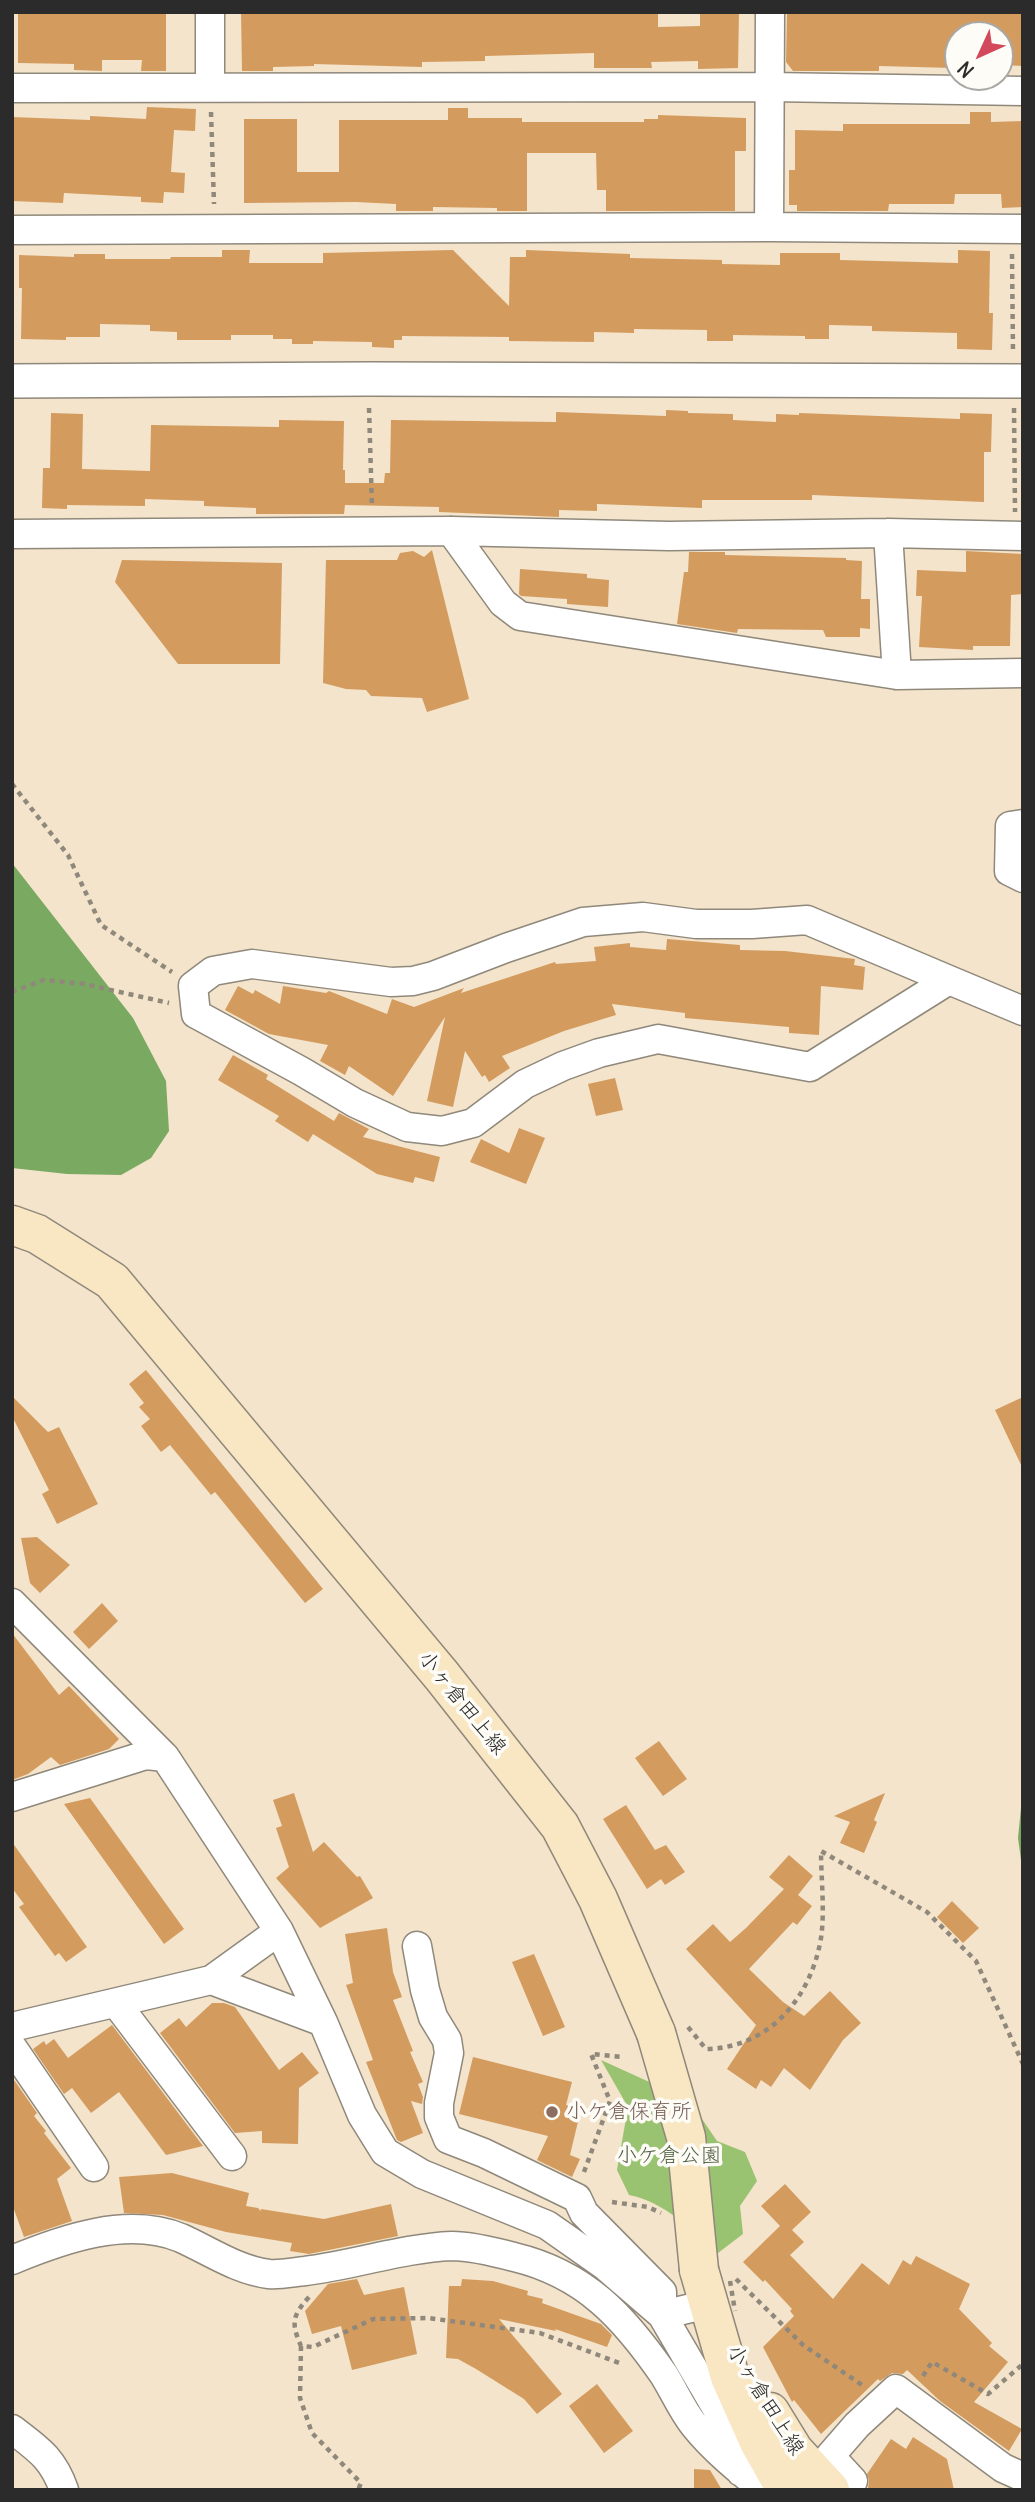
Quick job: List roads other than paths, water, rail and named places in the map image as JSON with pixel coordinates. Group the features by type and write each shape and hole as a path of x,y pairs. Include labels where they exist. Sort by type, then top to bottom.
{"main road":[{"name":"小ヶ倉田上線","path":"25,1230 112,1281 442,1676 560,1826 667,2032 730,2377 759,2442 786,2490"},
{"name":"小ヶ倉田上線","path":"711,2281 744,2369 794,2451 830,2490"}],"street":[{"path":"210,12 210,86"},
{"path":"769,226 770,12"},
{"path":"12,88 770,88 1023,92"},
{"path":"12,230 769,226 1023,229"},
{"path":"12,381 1023,381"},
{"path":"451,531 503,603 520,617 897,675 1023,673"},
{"path":"12,534 451,531 668,536 888,533 1023,536"},
{"path":"888,533 897,675"},
{"path":"1023,824 1010,825 1009,871 1023,878"},
{"path":"949,979 810,1067 658,1039 563,1066 525,1084 473,1123 442,1131 407,1127 355,1103 196,1014 194,986 213,971 252,964 391,982 413,981 583,922 643,917 696,924 807,920 949,979 1023,1011"},
{"path":"13,1597 165,1757 279,1931 323,2022 362,2115 385,2152 422,2174 547,2225 604,2265 662,2315 717,2409 748,2482"},
{"path":"12,1797 146,1755 165,1757"},
{"path":"12,2027 211,1980 279,1931"},
{"path":"417,1945 433,2017 447,2040 449,2053 439,2103 439,2117 448,2139 484,2153 577,2198 584,2213 662,2292 662,2315"},
{"path":"211,1980 323,2022"},
{"path":"116,2003 232,2156"},
{"path":"12,2047 94,2167"},
{"path":"12,2260 98,2232 136,2227 178,2237 242,2269 272,2274 334,2267 453,2246 526,2260 573,2279 594,2294 631,2330 694,2426 748,2482"},
{"path":"662,2315 711,2281"},
{"path":"848,2490 853,2481 830,2456 857,2425 896,2398 1003,2468 1023,2477"},
{"path":"12,2429 45,2454 57,2470 64,2490"}],"place":[{"name":"小ケ倉保育所","path":"552,2112"}],"park label":[{"name":"小ケ倉公園","path":"669,2156"}]}
